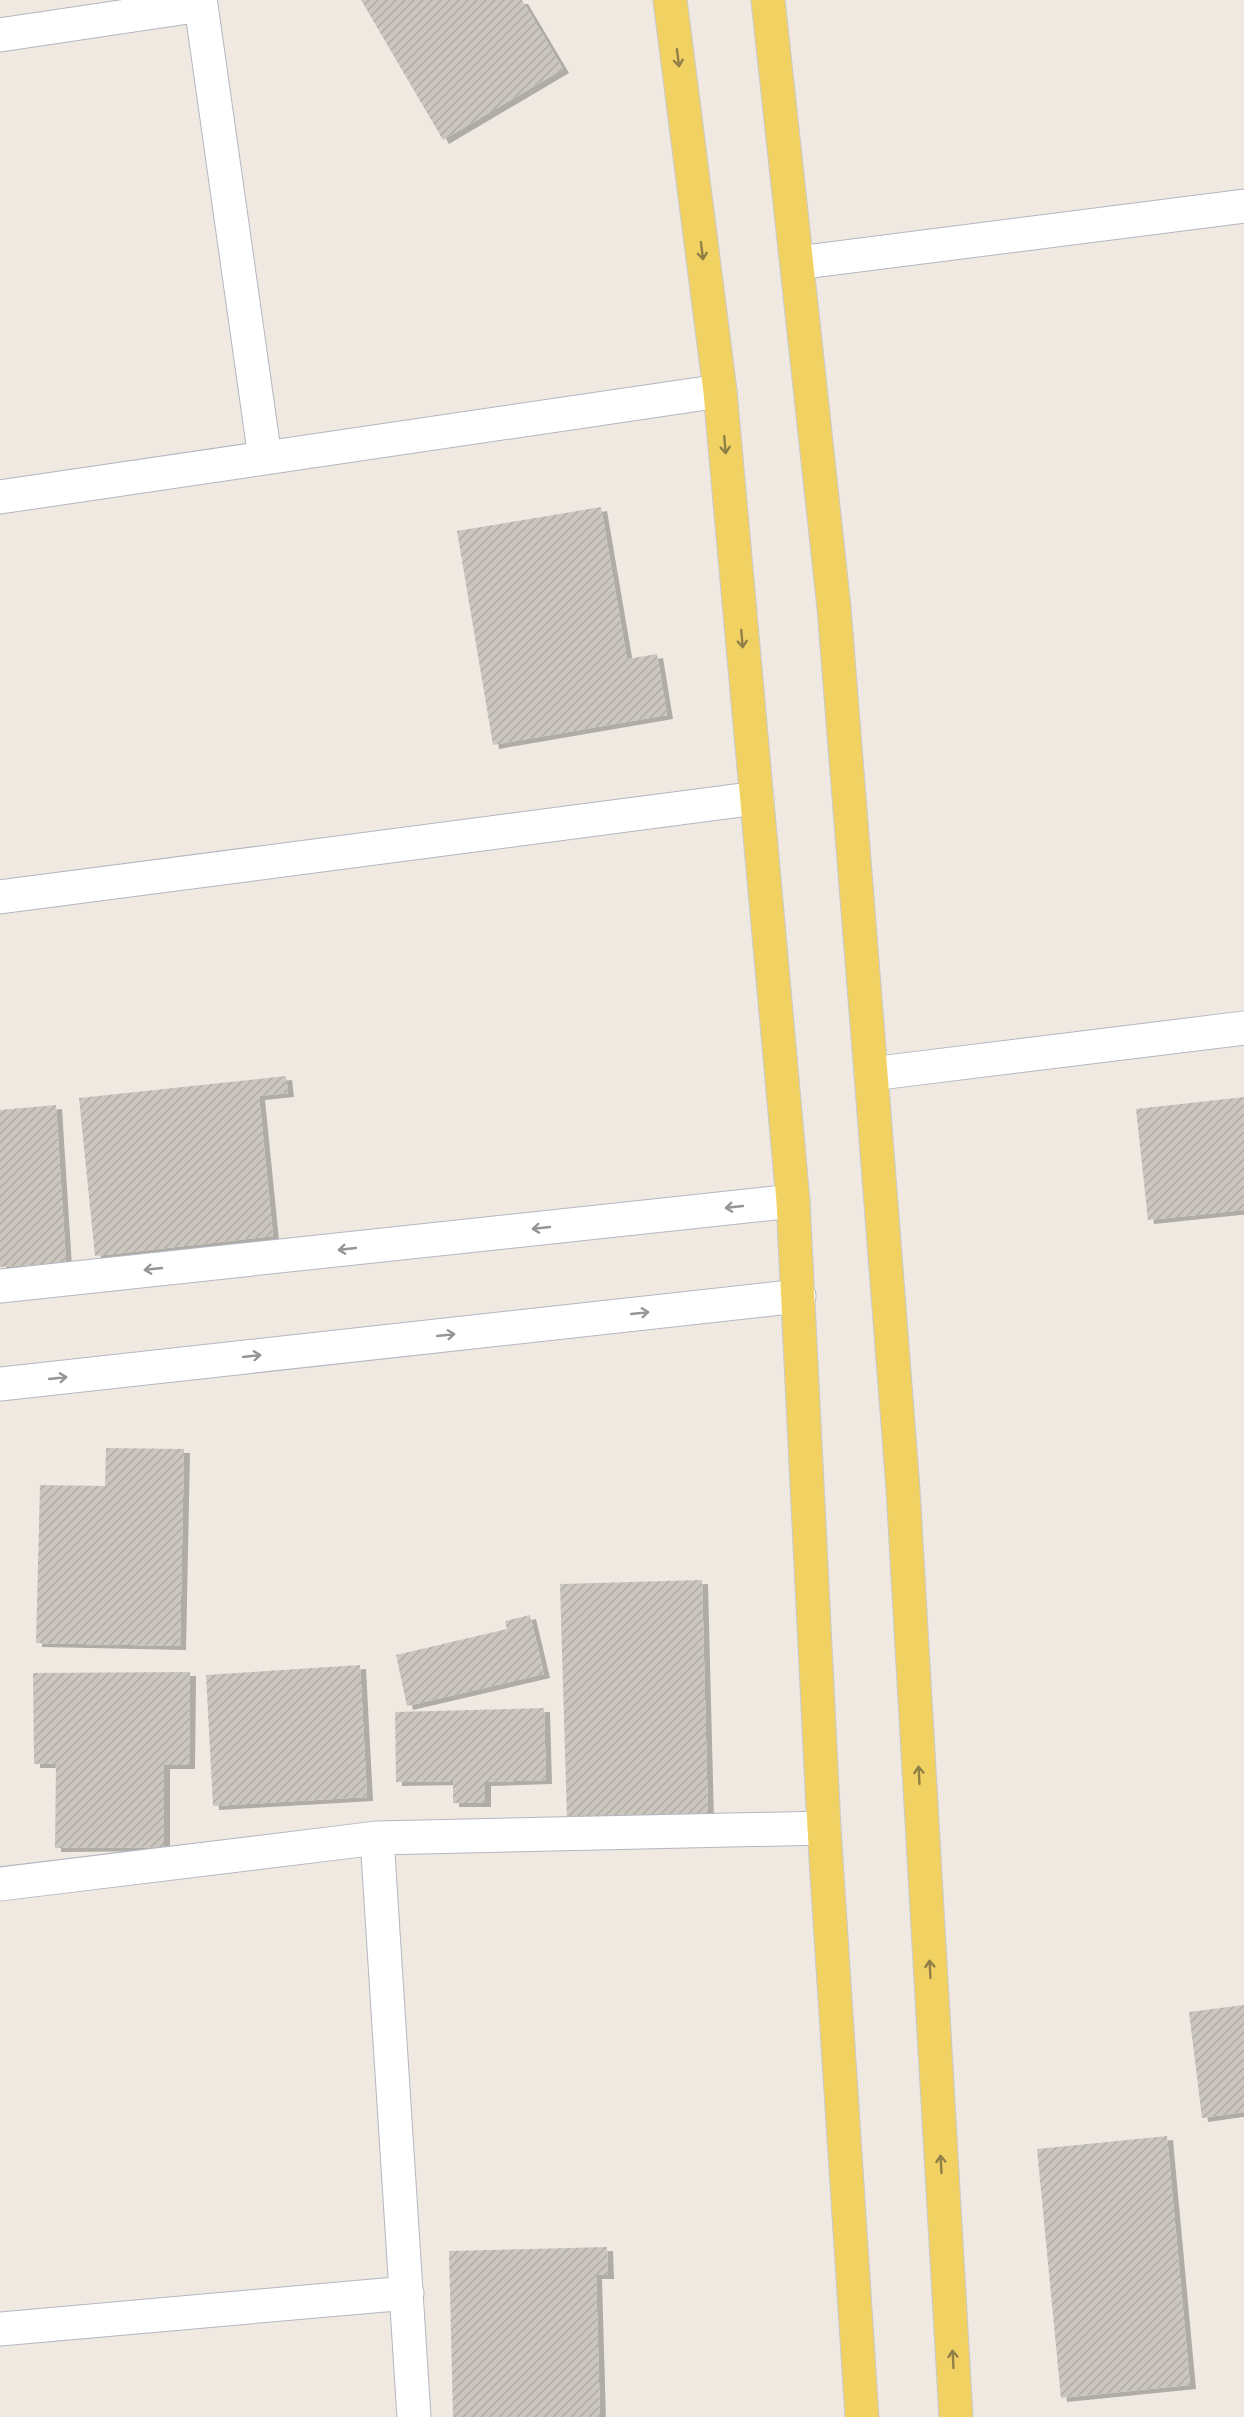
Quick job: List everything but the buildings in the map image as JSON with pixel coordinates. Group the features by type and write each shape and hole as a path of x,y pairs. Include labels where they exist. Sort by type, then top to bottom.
{"main road":[{"path":"670,0 720,391 793,1201 824,1828 861,2417"},
{"path":"768,0 834,608 871,1074 904,1501 956,2417"}],"street":[{"path":"0,35 201,5 265,458"},
{"path":"797,263 1244,206"},
{"path":"0,497 720,391"},
{"path":"0,897 756,798"},
{"path":"871,1074 1244,1028"},
{"path":"0,1286 793,1201"},
{"path":"0,1384 799,1296"},
{"path":"0,1884 377,1838 824,1828"},
{"path":"377,1838 414,2417"},
{"path":"0,2330 406,2293"}]}
